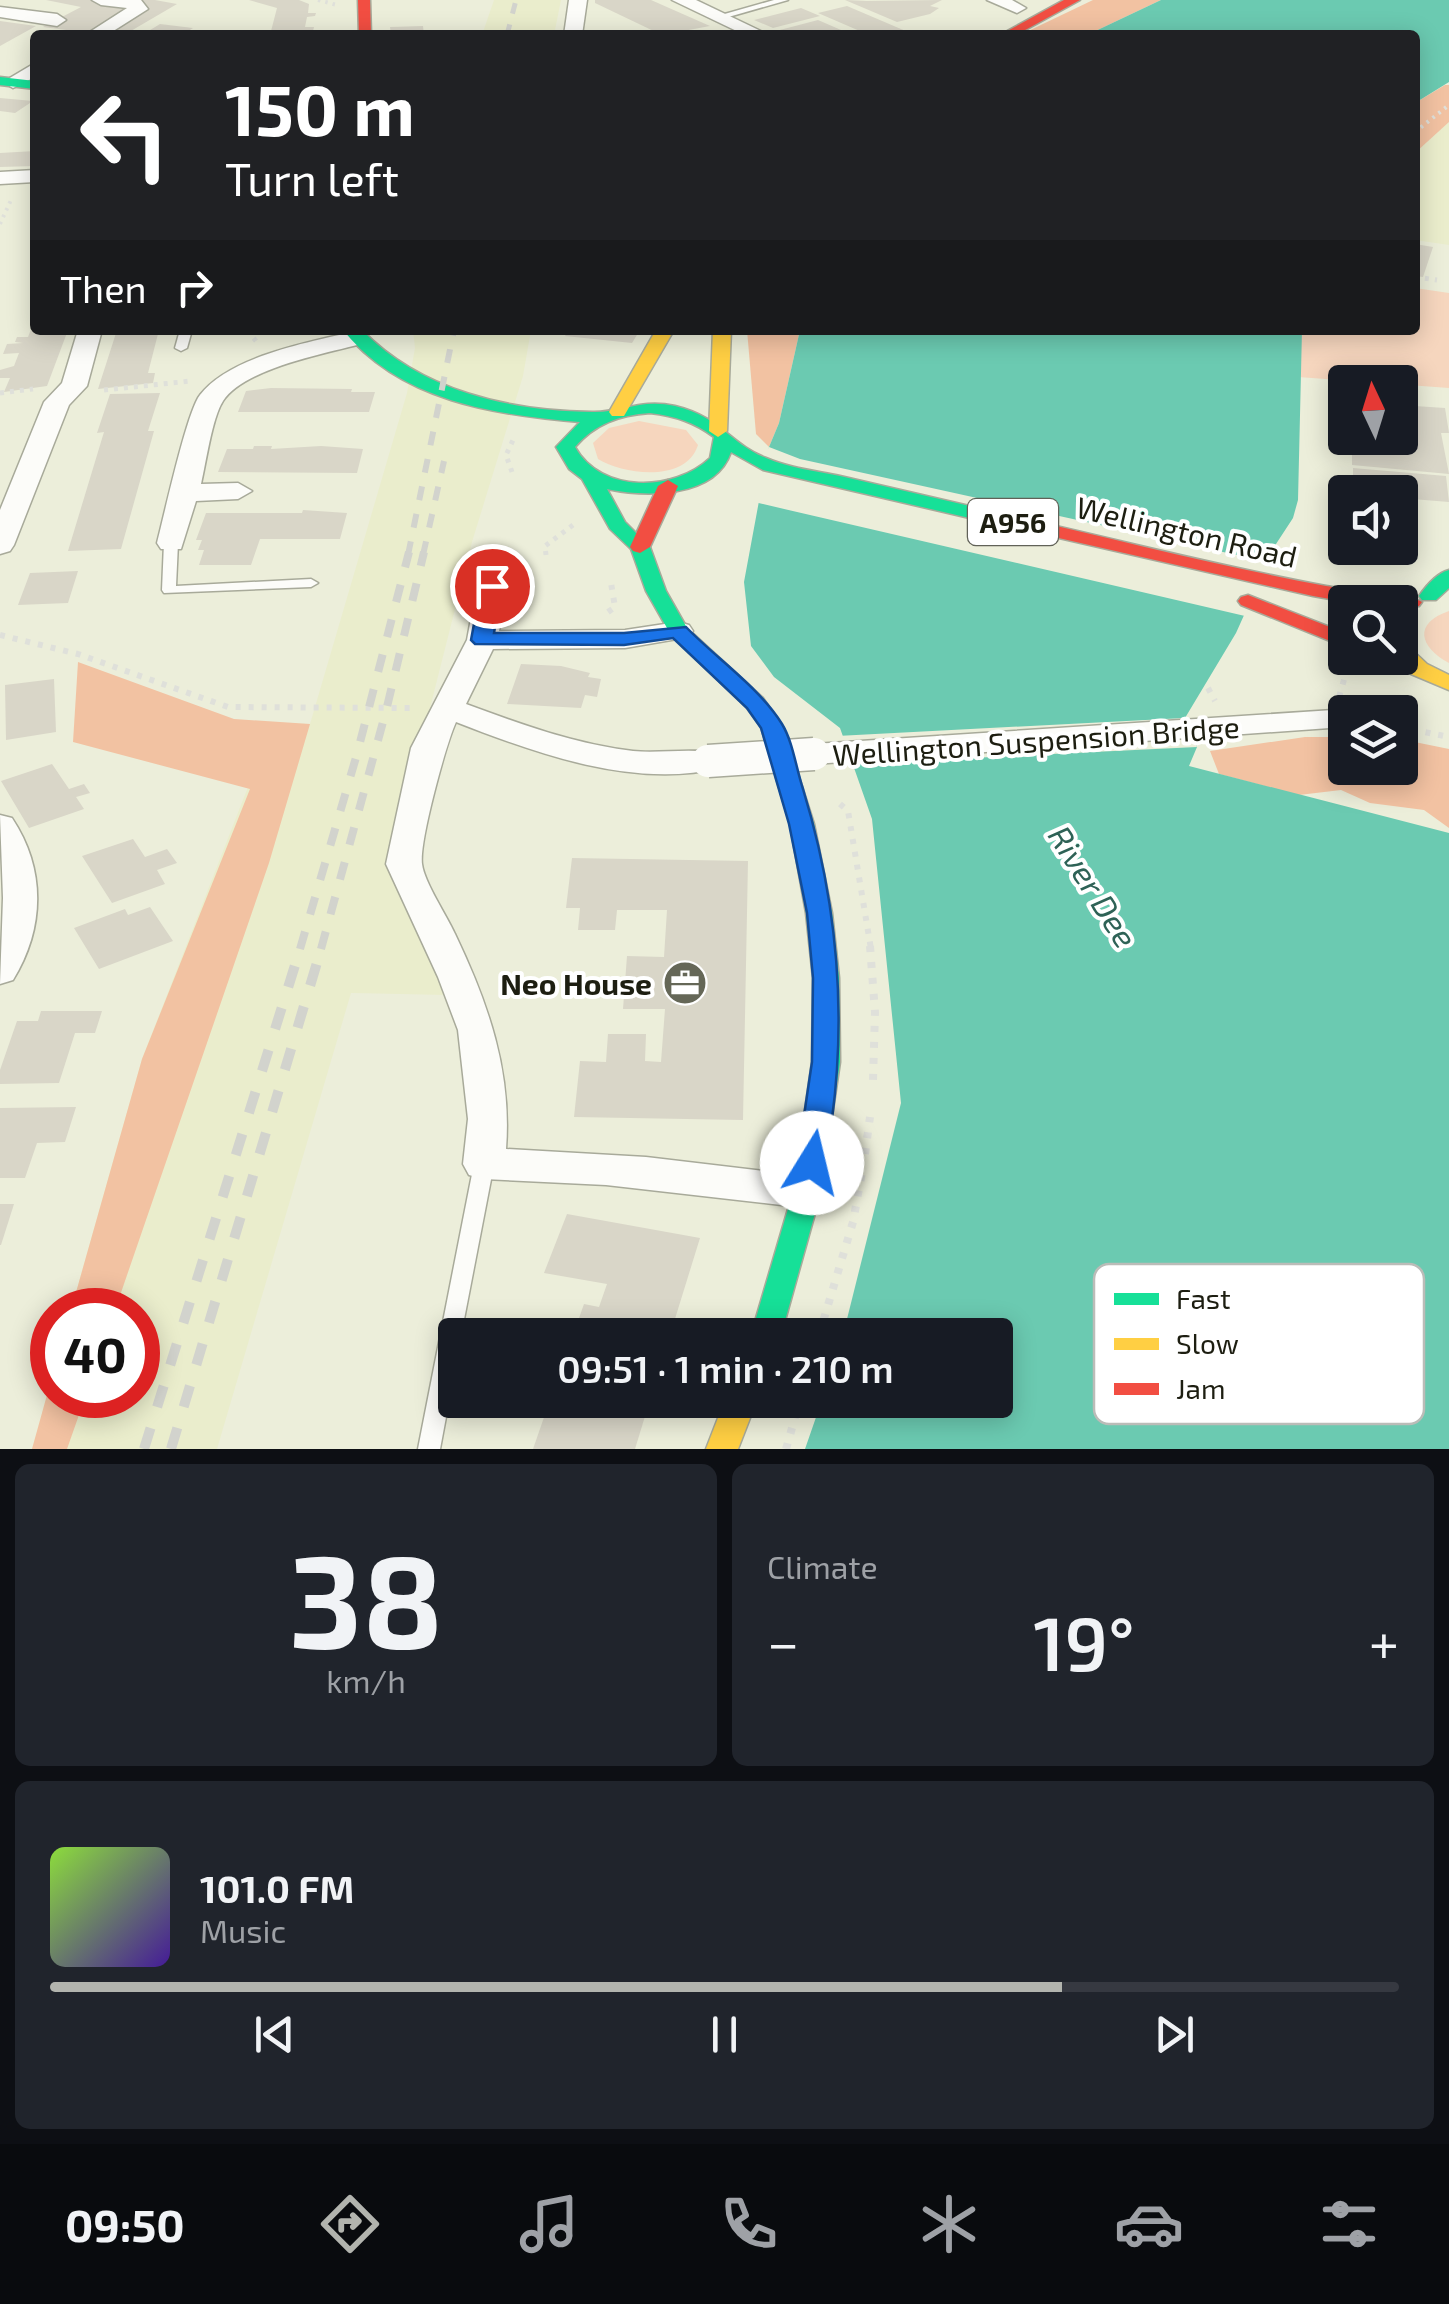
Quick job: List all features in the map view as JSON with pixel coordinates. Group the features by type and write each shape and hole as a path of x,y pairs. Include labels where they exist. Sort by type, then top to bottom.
{"main road":[{"path":"364,0 365,30"},
{"path":"1016,30 1074,0"},
{"path":"979,28 1016,3"},
{"path":"359,335 391,365 515,412 608,415"},
{"path":"565,448 581,426 608,415 662,335"},
{"path":"640,547 675,484 713,468 722,459 722,335"},
{"path":"515,412 565,448 567,459 576,470 591,478 641,488 732,485"},
{"name":"A956","path":"608,415 676,412 720,435"},
{"name":"Wellington Road","path":"720,435 740,453 761,464 1266,580 1354,598 1423,600"},
{"path":"591,478 616,525 640,547 656,592 678,631 755,703 772,727 802,824 819,913 826,978 826,1062 807,1192 771,1318"},
{"name":"Wellington Road","path":"760,488 1041,552"},
{"path":"1423,600 1449,576"},
{"name":"Wellington Road","path":"1244,600 1328,634"},
{"path":"1419,668 1449,682"},
{"path":"722,1449 734,1418"}],"street":[{"path":"101,0 134,4 140,9 103,30"},
{"path":"574,30 578,0"},
{"path":"684,0 722,26"},
{"path":"0,12 57,20"},
{"path":"0,178 30,176"},
{"path":"0,545 57,402 74,386 89,335"},
{"path":"171,543 210,400 232,380 351,335"},
{"path":"184,493 238,491"},
{"path":"492,586 482,640 434,708 404,864 458,977 478,1030 488,1119 484,1164 643,1170 807,1192"},
{"path":"482,640 624,639 678,631"},
{"name":"Wellington Suspension Bridge","path":"434,708 546,744 658,766 1319,722"},
{"path":"0,826 16,858 22,900 17,927 0,971"}],"lane":[{"path":"722,26 784,0"},
{"path":"181,348 185,335"},
{"path":"171,543 170,590 311,583"},
{"path":"430,1449 484,1164"}],"path":[{"path":"318,0 339,5"},
{"path":"1420,128 1449,105"},
{"path":"1420,278 1437,280"},
{"path":"116,389 232,380"},
{"path":"512,472 506,455 514,437 527,450"},
{"path":"546,554 546,546 570,530 581,513"},
{"path":"602,617 615,608 607,571"},
{"path":"0,635 78,654 228,707 434,708"},
{"path":"1418,731 1449,737"},
{"path":"786,1449 795,1418"}],"shaded area":[{"path":"494,0 561,0 555,30 484,30"},
{"path":"1093,0 1161,0 1098,30 1030,30"},
{"path":"1449,85 1449,122 1420,148 1420,100"},
{"path":"1449,122 1449,245 1420,241 1420,148"},
{"path":"1420,289 1449,293 1449,388 1418,386 1418,365 1328,365 1328,379 1298,377 1302,335 1420,335"},
{"path":"414,335 530,335 523,376 472,542 390,866 448,995 351,993 217,1449 32,1449 41,1418 160,1418 160,1288 77,1288 142,1059 273,723 310,724 407,393"},
{"path":"747,335 799,335 779,423 769,447 756,434"},
{"path":"639,421 686,430 698,445 691,457 668,470 638,472 598,459 593,443 609,428"},
{"path":"1449,611 1449,663 1431,650 1424,636 1430,622"},
{"path":"78,662 234,719 310,724 269,863 123,1288 77,1288 142,1059 250,789 73,742"},
{"path":"1328,737 1328,785 1418,785 1418,743 1449,749 1449,828 1424,810 1370,803 1341,790 1299,795 1219,774 1210,751"},
{"path":"41,1418 78,1418 67,1449 32,1449"}],"water":[{"path":"1161,0 1449,0 1449,82 1420,100 1420,30 1098,30"},
{"name":"River Dee","path":"799,335 1302,335 1298,500 1293,518 1276,544 1236,633 1185,718 1197,747 1189,766 1449,833 1449,1449 805,1449 816,1418 1013,1418 1013,1318 847,1318 901,1103 872,819 840,728 774,677 751,646 744,582 769,447 779,423"}],"pier":[{"path":"769,447 800,459 1273,563 1245,616 754,502 761,463"},
{"path":"1184,718 1197,747 845,764 837,736"}],"building":[{"path":"46,0 155,0 177,4 133,30 43,27 81,7"},
{"path":"249,0 299,0 309,4 308,13 316,13 307,17 305,27 314,27 313,30 271,30 277,8"},
{"path":"651,0 710,26 652,30 595,3"},
{"path":"845,0 942,0 930,6 939,8 930,14 897,22"},
{"path":"847,6 903,30 857,30 818,13"},
{"path":"801,8 820,16 773,28 754,20"},
{"path":"818,20 841,30 780,30"},
{"path":"0,21 36,26 0,46"},
{"path":"160,24 193,28 190,30 150,30"},
{"path":"423,26 423,30 390,30 390,27"},
{"path":"0,98 30,101 15,113 0,111"},
{"path":"30,151 30,166 0,167 0,153"},
{"path":"1420,245 1433,247 1420,277"},
{"path":"30,332 30,335 66,335 47,386 4,392 10,378 0,378 0,370 14,366 19,353 3,354 7,344 23,343 15,342 17,337 28,337"},
{"path":"115,335 158,335 148,373 155,373 153,383 98,389"},
{"path":"566,335 637,335 632,343"},
{"path":"271,388 375,392 369,412 238,412 246,391"},
{"path":"160,393 148,431 154,431 121,549 68,551 104,432 97,433 110,394"},
{"path":"1418,406 1445,408 1449,433 1441,433 1449,474 1352,465 1352,455 1418,455"},
{"path":"227,449 363,449 357,473 218,472"},
{"path":"1353,468 1446,476 1449,502 1418,499 1418,475 1353,475"},
{"path":"206,513 347,513 340,539 260,539 251,565 199,565 204,550 198,550 202,540 196,540"},
{"path":"78,571 68,603 18,605 30,573"},
{"path":"521,664 561,666 590,673 588,677 601,679 597,697 585,695 581,708 507,704"},
{"path":"54,679 56,732 6,740 5,685"},
{"path":"52,764 69,789 84,784 90,793 76,797 84,809 29,828 1,781"},
{"path":"133,839 145,857 167,849 177,863 157,870 165,884 112,903 82,856"},
{"name":"Neo House","path":"572,858 748,861 743,1120 574,1117 580,1061 606,1062 608,1034 646,1034 645,1061 661,1062 665,1009 623,1009 627,956 664,957 667,910 617,910 615,930 578,930 580,908 566,908"},
{"path":"150,907 173,941 99,969 74,928 125,909 128,915"},
{"path":"41,1011 102,1011 95,1033 75,1033 59,1083 0,1084 0,1070 17,1021 38,1021"},
{"path":"76,1107 65,1142 37,1143 25,1178 0,1178 0,1108"},
{"path":"0,1204 14,1204 1,1245 0,1245"},
{"path":"567,1214 700,1238 675,1318 579,1318 584,1304 599,1307 607,1284 544,1273"},
{"path":"544,1418 644,1418 635,1449 533,1449"}],"railway":[{"path":"508,30 516,0"},
{"path":"408,555 453,335"},
{"path":"423,555 444,461"},
{"path":"300,949 357,754 409,552"},
{"path":"321,949 386,711 424,552"},
{"path":"144,1449 301,946"},
{"path":"171,1449 322,946"}],"traffic: fast":[{"path":"0,81 30,84"},
{"path":"357,335 402,373 432,387 497,406 597,418"},
{"path":"723,438 718,461 705,473 689,481 649,488 591,477 577,467 565,447 578,432 611,413 630,409 670,410 706,423 763,464 1004,520"},
{"path":"591,478 617,525 640,547 656,591 678,631 755,703 772,727 802,824 819,913 826,978 826,1062 807,1192 771,1318"},
{"path":"1429,596 1449,576"}],"traffic: slow":[{"path":"618,412 662,335"},
{"path":"718,431 722,335"},
{"path":"1418,668 1449,683"},
{"path":"722,1449 734,1418"}],"traffic: jam":[{"path":"364,0 365,30"},
{"path":"1016,30 1074,0"},
{"path":"640,547 668,486"},
{"path":"1004,520 1328,593"},
{"path":"1248,601 1328,634"}],"place":[{"name":"Neo House","path":"685,983"}],"route":[{"path":"492,586 482,640 624,639 678,631 755,703 772,727 802,824 819,913 826,978 826,1062 812,1163"}]}
